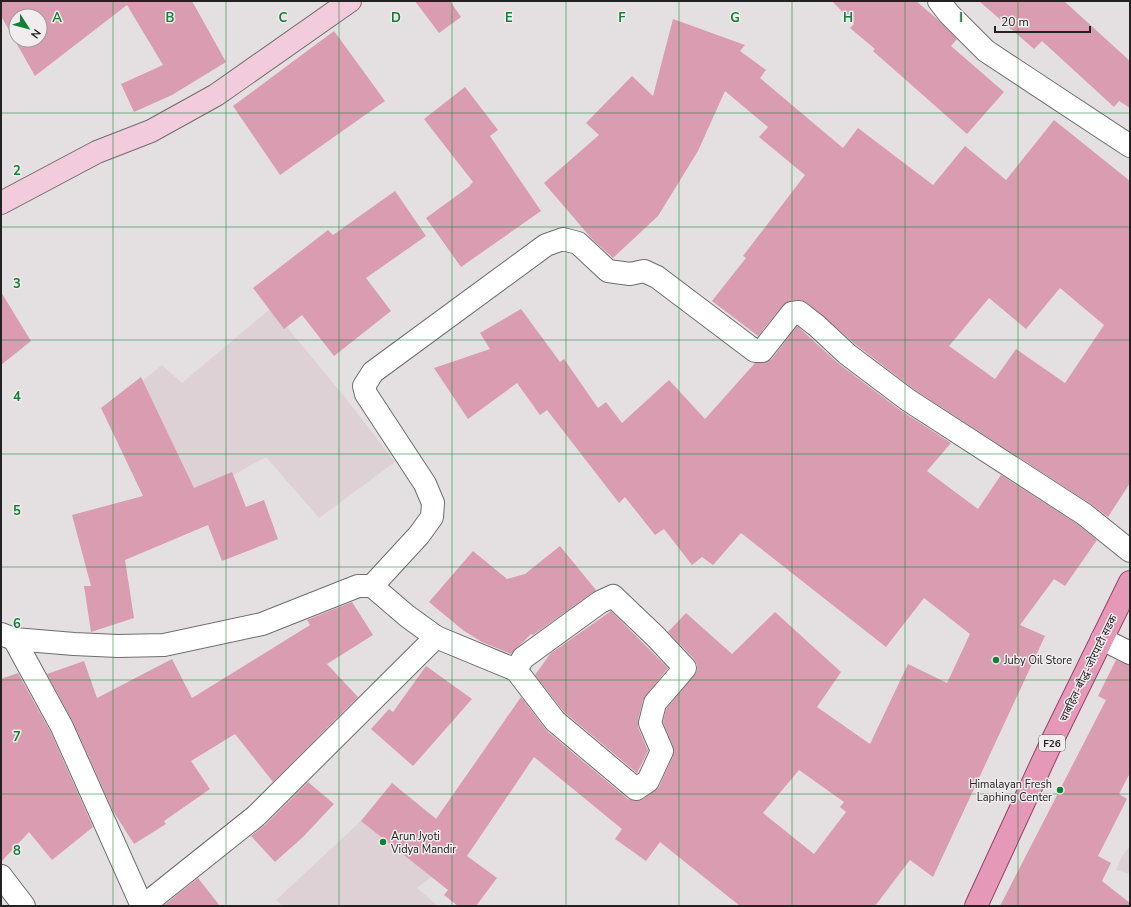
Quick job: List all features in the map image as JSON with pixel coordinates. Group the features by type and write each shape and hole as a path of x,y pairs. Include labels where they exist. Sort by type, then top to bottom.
{"main road":[{"path":"1,203 97,152 151,131 216,95 350,1"},
{"name":"चाबहिल-बौद्ध-जोरपाटी सडक","path":"976,906 1130,582"}],"street":[{"path":"939,1 949,14 986,51 1130,146"},
{"path":"372,586 419,535 432,516 433,503 425,484 366,394 364,386 372,372 546,245 563,239 578,243 608,271 630,274 644,271 657,277 755,351 762,351 792,313 799,312 817,326 847,354 908,400 1084,514 1130,551"},
{"path":"8,637 118,646 164,645 262,624 358,586 372,586 407,616 436,637 516,670 555,721 636,789 648,781 662,751 650,723 655,703 684,668 655,636 613,596 600,602 522,658 516,670"},
{"path":"8,637 62,727 143,906 256,816 436,637"},
{"path":"1102,639 1130,653"},
{"path":"1,876 24,906"}],"shaded area":[{"path":"271,308 344,396 395,462 319,518 266,457 176,507 112,405 162,365 182,383"},
{"name":"Arun Jyoti Vidya Mandir","path":"392,783 442,823 434,875 417,888 438,906 283,906 276,900 361,821"},
{"path":"1130,846 1130,874 1116,870 1122,856"}],"building":[{"path":"1,1 192,1 226,62 172,95 134,112 121,84 163,65 127,5 35,76 19,48 48,48 48,8 8,8 8,28 1,16"},
{"path":"415,1 450,1 461,17 439,33"},
{"path":"832,1 916,1 957,39 951,46 1004,92 967,134 873,51 875,49 850,28 854,24"},
{"path":"979,1 1064,1 1130,61 1130,108 1119,101 1114,107 1042,41 1034,49"},
{"path":"673,19 745,45 740,51 766,70 760,78 843,148 858,128 933,185 965,146 1006,180 1054,120 1130,181 1130,483 1108,517 1091,504 915,390 855,344 806,302 797,300 790,301 783,305 758,336 712,301 746,258 743,256 805,175 759,137 768,127 725,91 698,151 658,216 613,258 592,239 544,183 599,135 586,123 632,76 653,96","holes":["1060,288 1104,325 1065,383 1016,349 995,379 949,346 989,298 1026,329"]},
{"path":"334,31 385,101 280,175 233,106"},
{"path":"465,87 498,130 490,136 541,211 461,267 426,218 470,186 473,182 424,119"},
{"path":"395,191 426,236 366,278 391,311 334,356 302,315 284,329 253,288 328,230 333,235"},
{"path":"1,292 31,341 1,365"},
{"path":"521,309 560,362 564,359 598,408 606,402 622,423 669,380 705,419 755,363 767,362 772,359 797,326 839,364 900,410 951,443 927,471 978,509 1001,475 1077,524 1097,540 1065,586 1054,579 1020,625 1045,636 933,877 910,860 875,906 740,906 660,842 646,861 615,839 622,829 534,757 467,856 497,878 476,906 458,906 444,895 448,890 361,821 392,783 436,819 521,697 547,731 628,799 635,801 643,799 659,787 673,756 673,746 663,722 666,709 697,671 697,665 694,659 668,632 686,613 732,654 775,612 841,672 817,707 870,744 908,664 947,683 970,634 924,598 886,647 741,533 713,565 702,557 692,565 664,529 655,535 625,497 619,503 547,410 540,415 517,383 468,419 434,368 490,349 480,333","holes":["799,770 844,802 840,807 846,812 814,854 763,813"]},
{"path":"141,377 194,488 232,472 246,507 264,500 278,539 222,561 208,525 125,560 134,618 91,632 84,586 91,586 72,515 143,496 101,408"},
{"path":"560,546 596,590 533,635 531,634 511,654 482,642 464,631 429,602 473,551 507,579 525,574"},
{"path":"352,602 373,635 327,664 358,697 273,782 235,734 191,761 210,789 164,821 166,824 134,844 113,811 73,722 47,674 84,661 97,698 172,659 192,698 310,625 307,620"},
{"path":"611,611 668,668 643,700 638,720 638,727 648,751 637,773 564,712 535,675 550,654"},
{"path":"1116,660 1130,665 1130,773 1119,794 1127,799 1098,856 1111,863 1102,881 1130,903 1130,906 1000,906 1106,700 1098,696"},
{"path":"426,666 472,699 413,766 371,729 389,709 393,712"},
{"path":"18,673 51,733 93,827 52,860 29,832 1,862 1,679"},
{"path":"308,782 334,804 303,837 275,862 251,836 265,825"},
{"path":"198,878 220,906 163,906"}],"place":[{"name":"Juby Oil Store","path":"996,660"},
{"name":"Himalayan Fresh Laphing Center","path":"1060,790"},
{"name":"Arun Jyoti Vidya Mandir","path":"383,842"}]}
